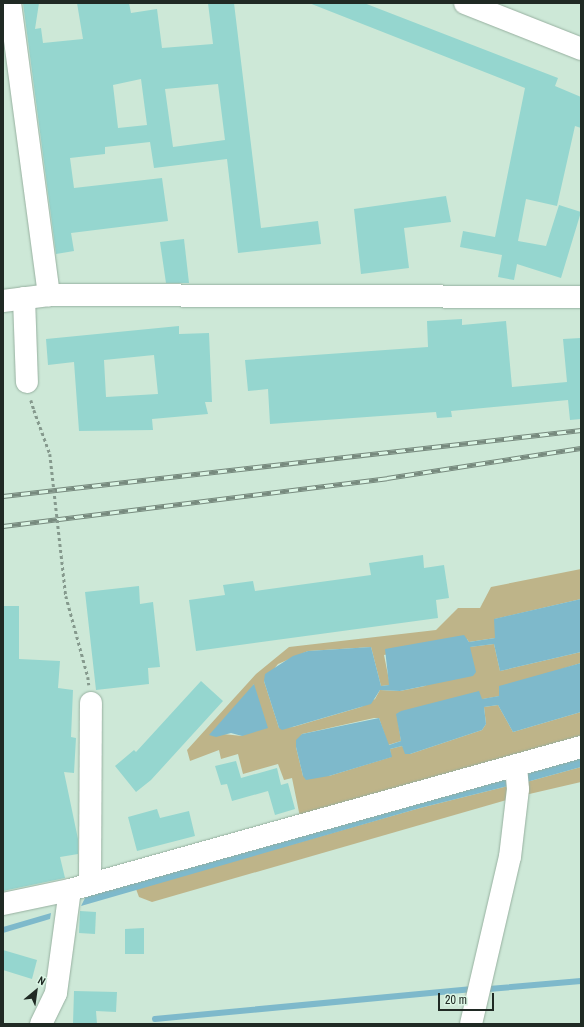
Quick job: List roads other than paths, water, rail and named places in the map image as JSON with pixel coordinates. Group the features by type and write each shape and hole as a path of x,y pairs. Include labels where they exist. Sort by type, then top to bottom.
{"street":[{"path":"10,3 49,295"},
{"path":"465,3 581,49"},
{"path":"27,382 14,300 49,295 581,296"},
{"path":"90,882 91,703"},
{"path":"3,904 70,890 90,882 581,747"},
{"path":"471,1024 510,857 518,789 516,766"},
{"path":"41,1024 56,993 70,890"}],"water":[{"path":"581,599 581,652 500,671 494,644 470,647 476,672 473,676 400,691 380,690 371,704 282,730 279,728 264,681 265,674 293,656 308,651 371,647 381,686 389,685 385,649 464,635 469,642 495,638 494,619"},
{"path":"581,663 581,712 513,732 498,705 484,707 486,724 482,730 410,754 405,754 402,746 390,749 392,757 329,776 306,780 303,776 296,747 296,740 302,734 379,718 389,745 401,741 396,714 401,711 479,691 482,699 499,696 499,686"},
{"path":"254,684 268,728 242,736 231,733 216,737 209,735"},
{"path":"581,756 581,767 523,783 523,773"},
{"path":"509,776 512,785 420,808 81,906 86,896"},
{"path":"51,913 50,919 3,933 3,927"}],"waterway":[{"path":"489,989 581,981"},
{"path":"155,1019 470,989"}],"railway":[{"path":"3,496 581,430"},
{"path":"3,526 387,478 581,448"}]}
